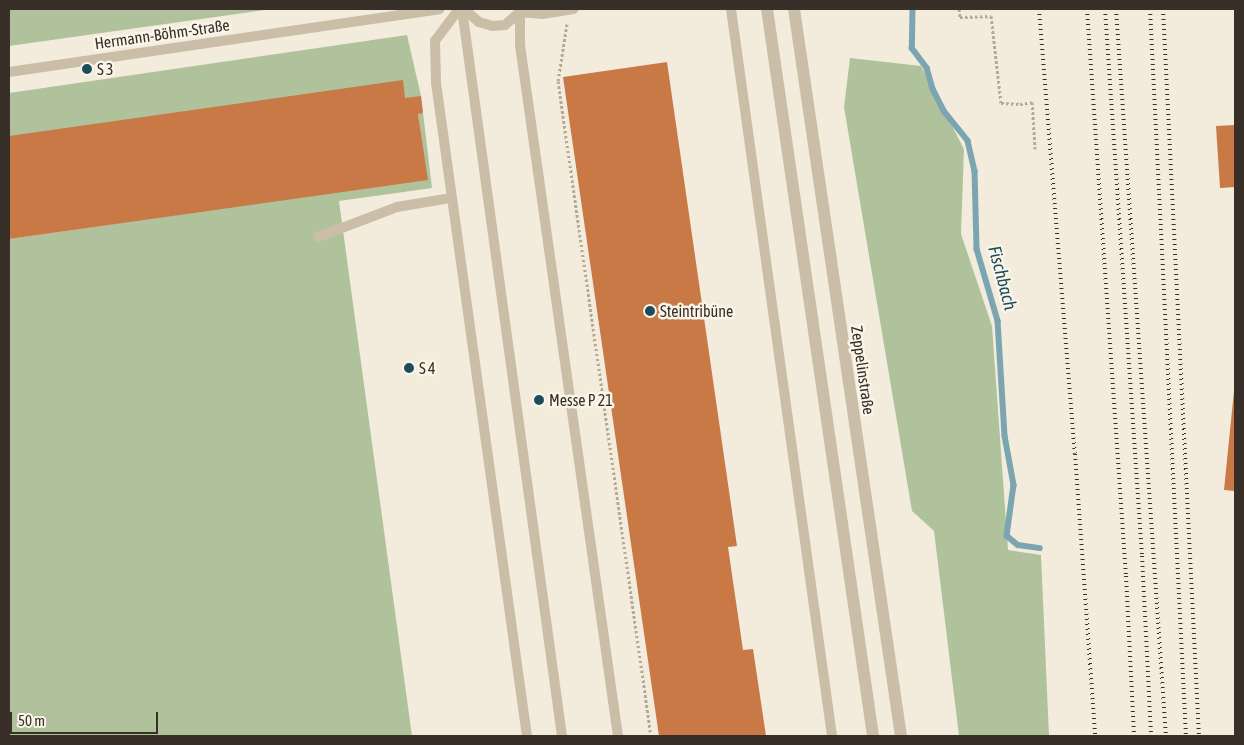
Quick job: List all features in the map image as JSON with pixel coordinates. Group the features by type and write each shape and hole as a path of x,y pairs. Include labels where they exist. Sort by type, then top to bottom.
{"street":[{"path":"767,9 873,736"},
{"name":"Zeppelinstraße","path":"794,9 901,736"}],"lane":[{"name":"Hermann-Böhm-Straße","path":"9,72 439,9"},
{"path":"462,9 479,22 492,26 505,25 520,10"},
{"path":"462,9 435,41 436,83 527,736"},
{"path":"462,9 562,736"},
{"path":"520,10 542,14 571,9"},
{"path":"731,9 832,736"},
{"path":"520,10 520,45 618,736"},
{"path":"318,237 397,207 451,198"}],"path":[{"path":"571,9 558,81 651,736"},
{"path":"959,9 960,17 991,16 1001,103 1020,104 1032,102 1035,149"}],"green space":[{"path":"9,9 272,9 9,46"},
{"path":"407,35 421,96 432,188 339,201 412,736 9,736 9,239 427,179 418,114 9,136 9,93"},
{"path":"850,58 921,66 964,149 961,234 992,326 1008,550 1041,555 1049,736 959,736 934,531 912,511 844,107"}],"building":[{"name":"Steintribüne","path":"667,62 737,546 728,547 743,650 753,649 766,736 659,736 563,77"},
{"path":"403,80 405,98 421,96 423,113 418,114 428,180 9,239 9,136"},
{"path":"1235,125 1235,187 1220,188 1216,126"},
{"path":"1235,391 1235,491 1224,490"}],"waterway":[{"name":"Fischbach","path":"913,9 912,48 927,68 933,89 944,111 968,141 975,171 977,249 998,321 1005,436 1014,485 1007,536 1018,545 1040,548"}],"railway":[{"path":"1039,9 1075,454 1095,736"},
{"path":"1087,9 1126,576 1134,736"},
{"path":"1105,9 1142,556 1151,736"},
{"path":"1116,9 1166,736"},
{"path":"1150,9 1186,736"},
{"path":"1163,9 1199,736"}],"place":[{"name":"S 3","path":"87,69"},
{"name":"Steintribüne","path":"650,311"},
{"name":"S 4","path":"409,368"},
{"name":"Messe P 21","path":"539,400"}]}
